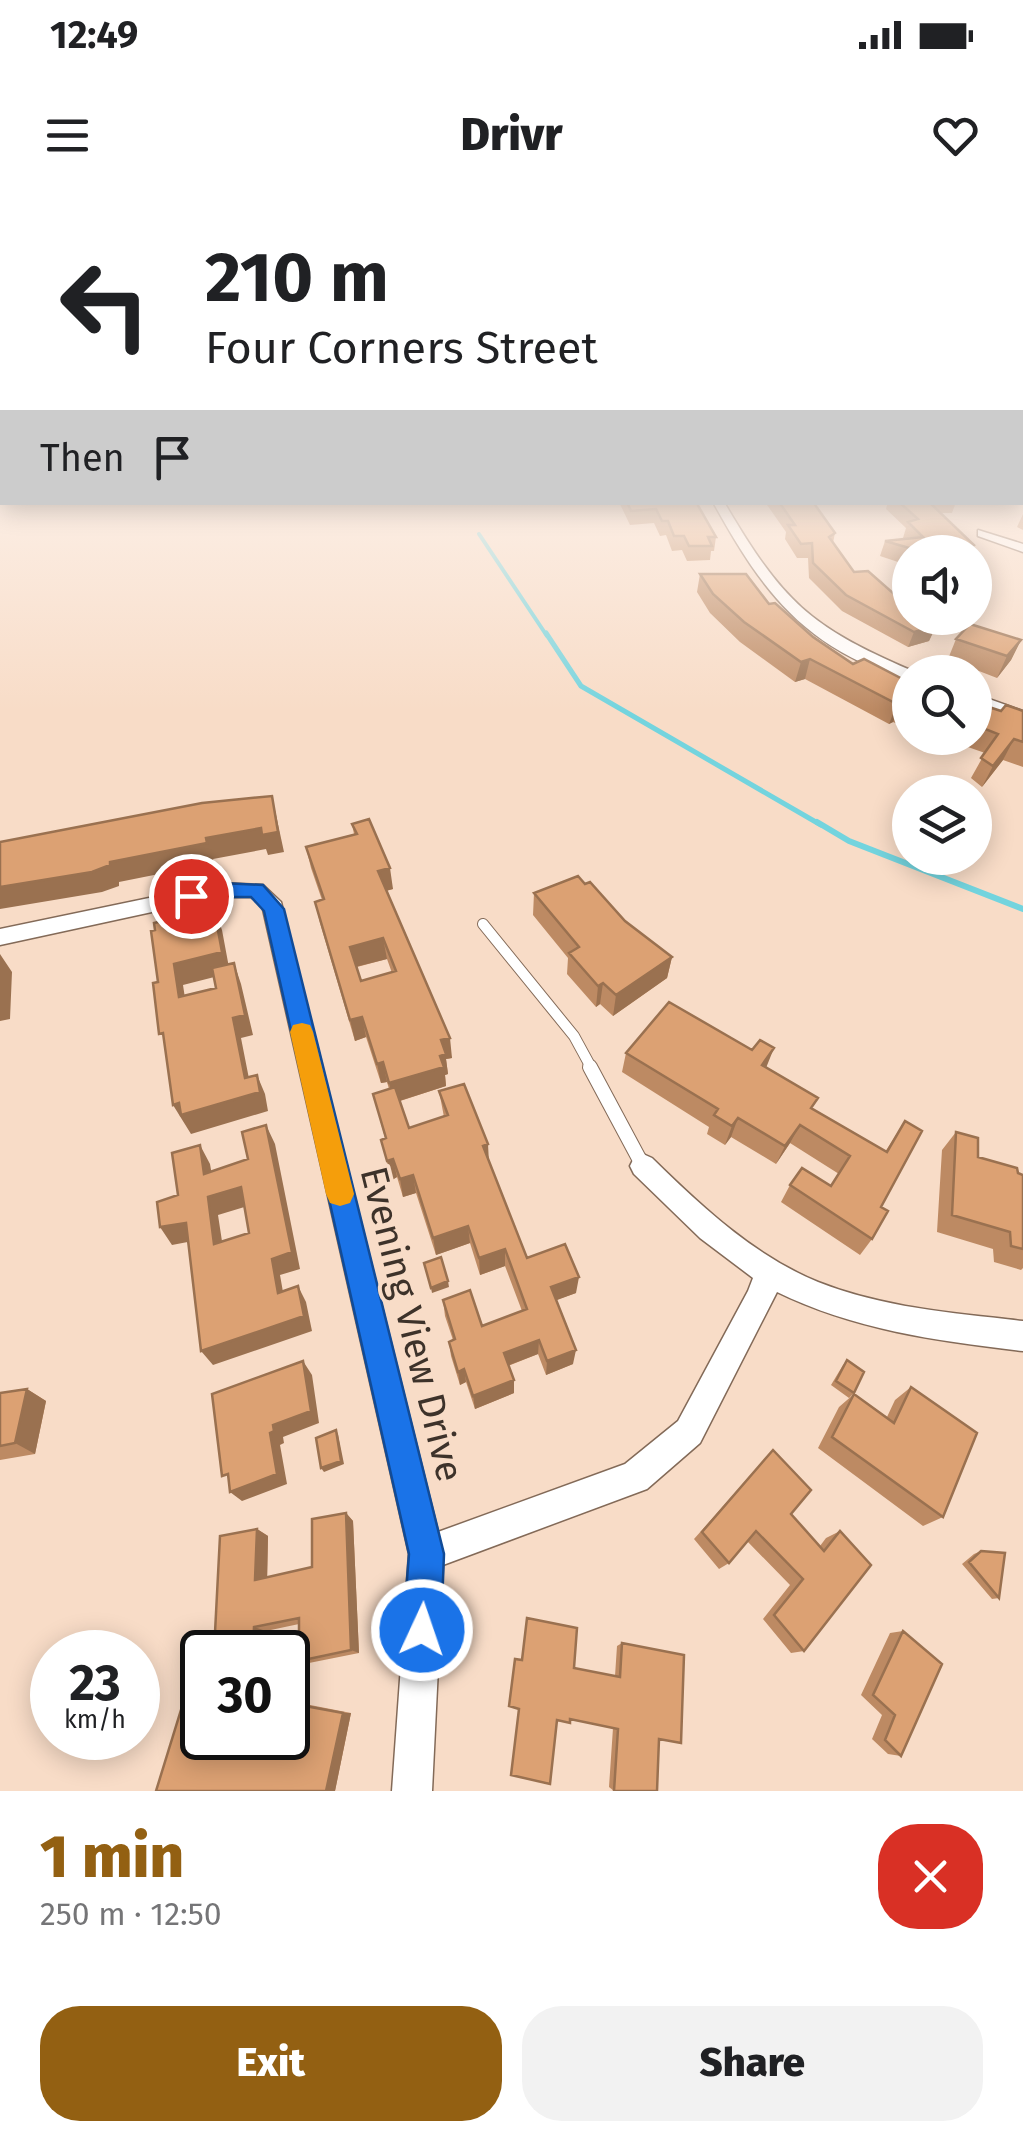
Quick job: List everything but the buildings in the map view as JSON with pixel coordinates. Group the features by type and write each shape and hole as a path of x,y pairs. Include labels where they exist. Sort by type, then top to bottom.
{"street":[{"path":"755,562 788,605 849,648 892,668"},
{"path":"992,705 1023,716"},
{"name":"Evening View Drive","path":"0,937 221,890 256,890 271,902 426,1554 412,1791"},
{"path":"643,1166 689,1215 770,1273 841,1305 1023,1336"},
{"path":"426,1554 635,1478 689,1432 770,1273"}],"lane":[{"path":"483,924 574,1036 643,1166"}],"waterway":[{"path":"498,562 547,636"},
{"path":"546,633 581,686 821,825"},
{"path":"817,822 849,841 1023,909"}],"slow traffic":[{"path":"302,1032 340,1194"}],"route":[{"path":"191,896 221,890 256,890 274,909 426,1554 422,1630"}]}
